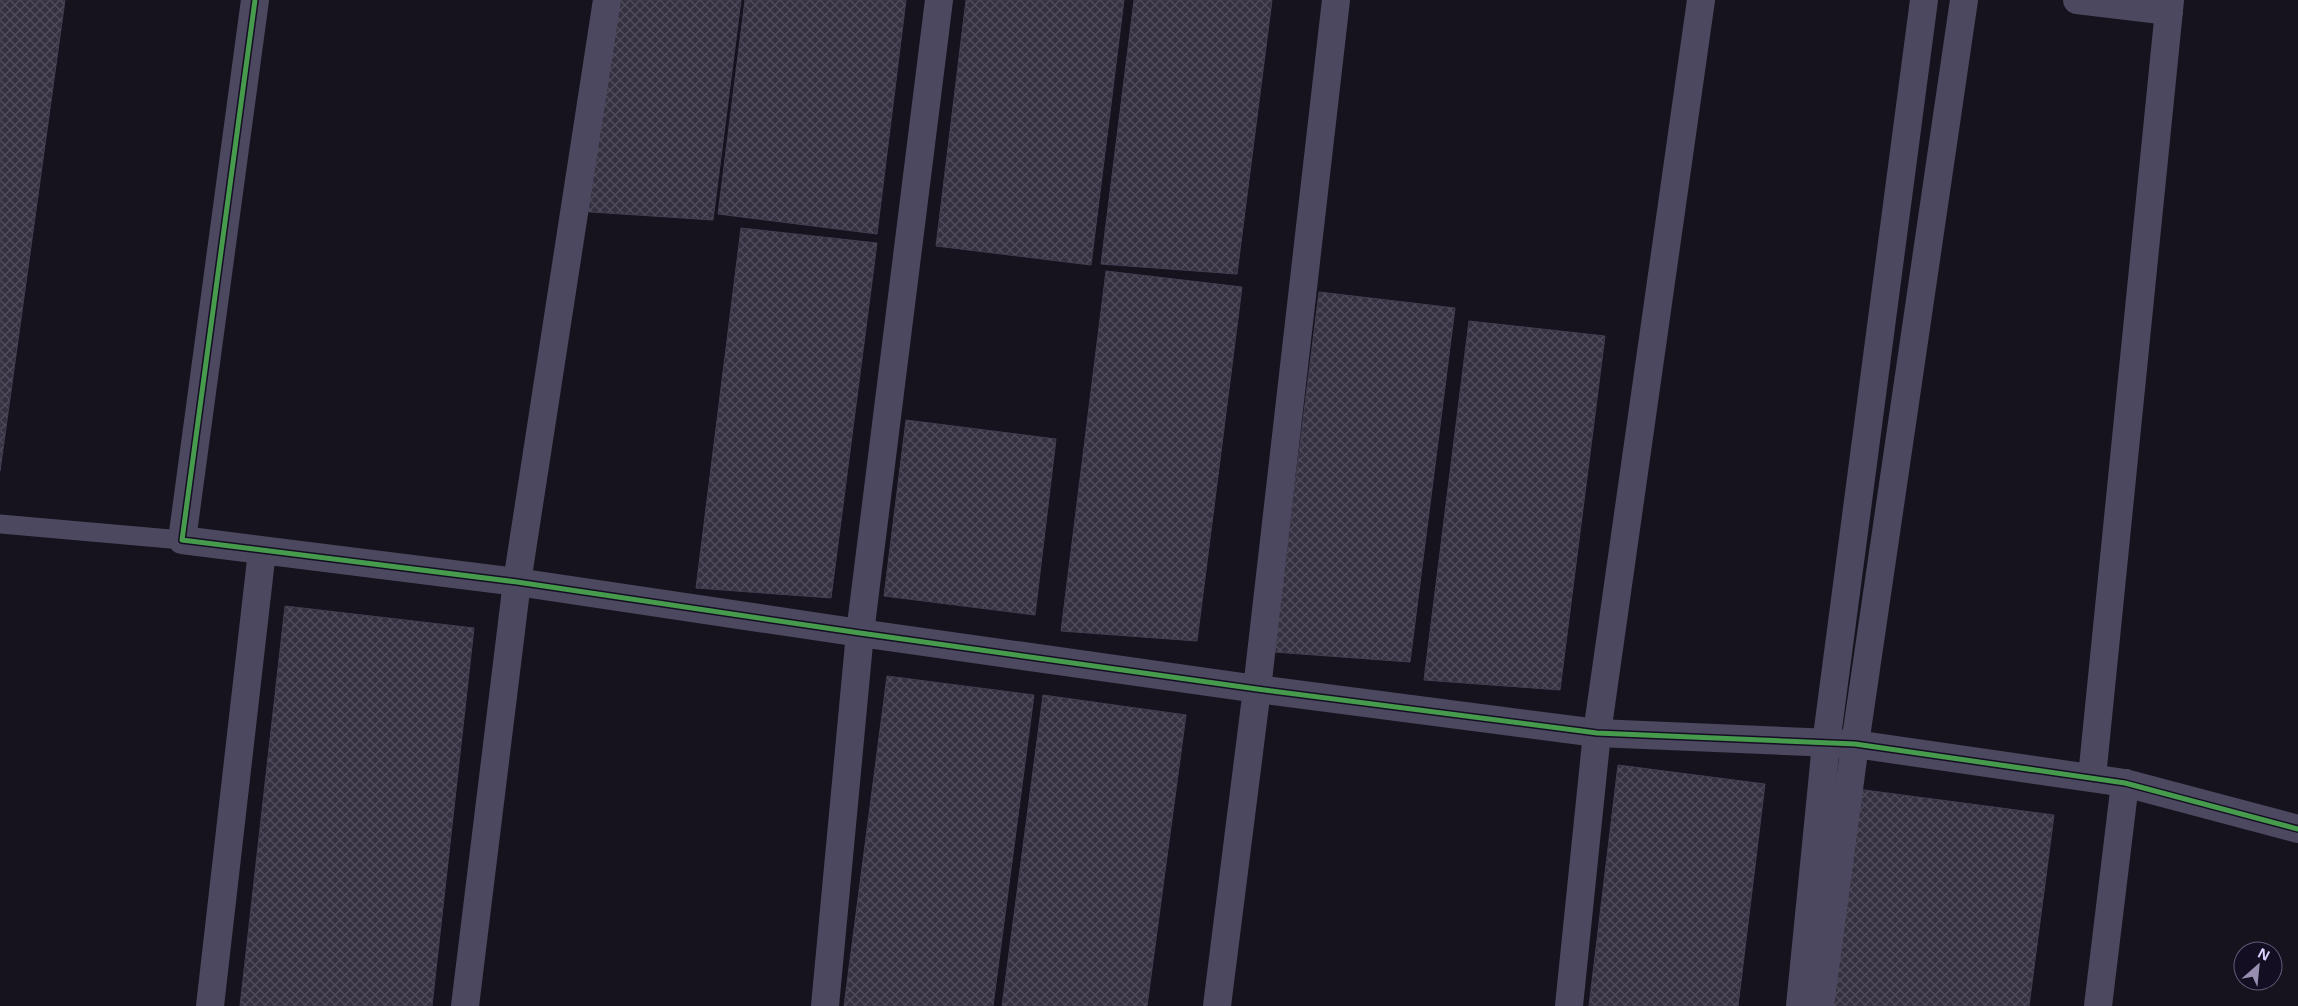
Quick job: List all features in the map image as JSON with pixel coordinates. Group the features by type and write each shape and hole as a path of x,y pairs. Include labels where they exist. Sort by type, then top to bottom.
{"street":[{"path":"255,0 182,540 517,582 1257,689 1597,733 1855,744 2125,783 2298,829"},
{"path":"465,1006 517,582 607,0"},
{"path":"825,1006 860,633 939,0"},
{"path":"1217,1006 1257,689 1336,0"},
{"path":"1569,1006 1597,733 1701,0"},
{"path":"1800,1006 1826,744 1924,0"},
{"path":"1820,1006 1855,744 1964,0"},
{"path":"2077,0 2169,5 2092,777"},
{"path":"210,1006 262,551"},
{"path":"2098,1006 2125,783"}],"lane":[{"path":"0,524 182,540"}],"building":[{"path":"0,0 65,0 0,471"},
{"path":"608,0 741,0 713,220 576,211"},
{"path":"745,0 906,0 877,234 718,214"},
{"path":"966,0 1124,0 1091,265 936,246"},
{"path":"1134,0 1272,0 1237,274 1101,264"},
{"path":"741,228 877,243 831,598 696,588"},
{"path":"1106,271 1242,287 1197,641 1061,631"},
{"path":"1319,292 1455,308 1410,662 1274,652"},
{"path":"1469,321 1605,336 1560,690 1424,680"},
{"path":"906,420 1056,439 1035,615 884,596"},
{"path":"285,606 474,628 432,1006 240,1006"},
{"path":"887,676 1034,695 993,1006 844,1006"},
{"path":"1043,695 1186,715 1147,1006 1002,1006"},
{"path":"1618,765 1765,784 1738,1006 1589,1006"},
{"path":"1857,789 2054,815 2029,1006 1829,1006"}],"cycle path":[{"path":"255,0 182,540 517,582 1257,689 1597,733 1855,744 2125,783 2298,829"}]}
